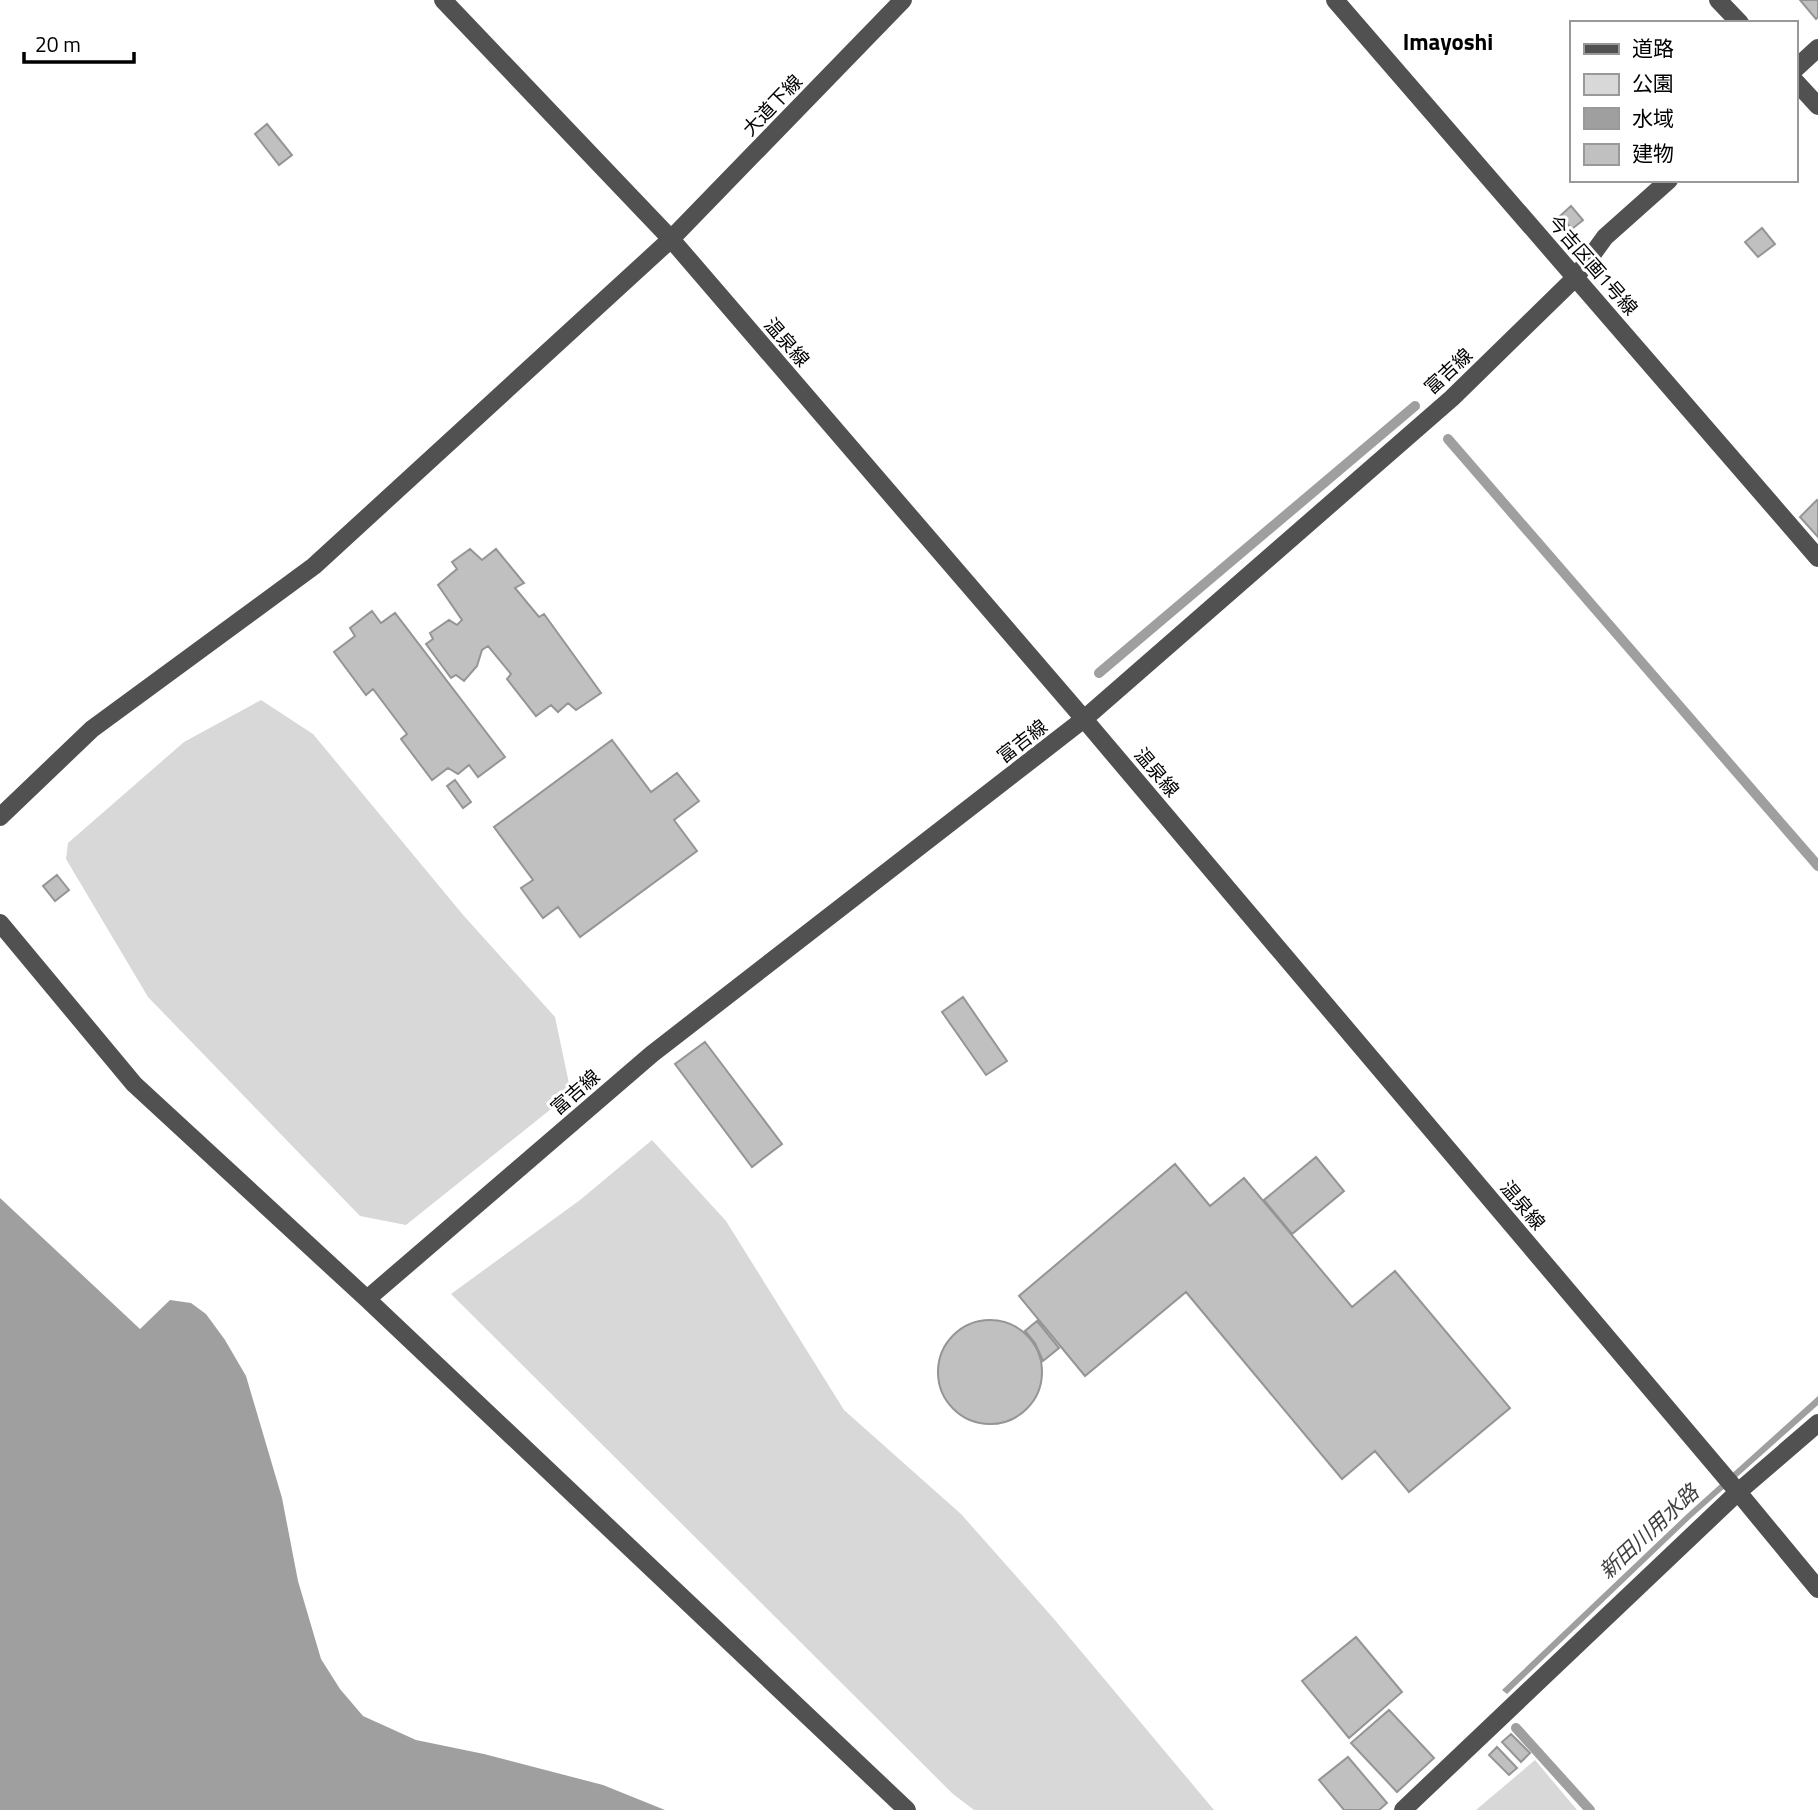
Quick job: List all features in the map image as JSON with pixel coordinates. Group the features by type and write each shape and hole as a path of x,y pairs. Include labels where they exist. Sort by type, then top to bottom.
{"street":[{"name":"温泉線","path":"443,0 671,239 1084,719 1818,1589"},
{"name":"大道下線","path":"0,817 92,729 314,566 671,239 904,0"},
{"name":"今吉区画1号線","path":"1335,0 1818,558"},
{"path":"1718,0 1738,21"},
{"path":"1797,67 1818,48"},
{"path":"1797,83 1818,106"},
{"name":"富吉線","path":"367,1299 652,1054 1084,719 1452,398 1576,277 1605,237 1667,182"},
{"path":"0,923 134,1084 367,1299 907,1810"},
{"path":"1403,1810 1738,1492 1818,1423"}],"green space":[{"path":"261,700 313,734 464,916 555,1017 571,1093 406,1225 360,1216 148,997 66,859 68,843 184,742"},
{"path":"652,1140 726,1221 844,1410 961,1514 1054,1619 1214,1810 974,1810 953,1794 451,1294 580,1200"},
{"path":"1535,1760 1577,1810 1476,1810"}],"water":[{"path":"0,1198 140,1329 170,1300 191,1303 206,1314 225,1340 246,1376 282,1498 298,1581 321,1659 340,1689 363,1716 416,1740 484,1754 603,1785 665,1810 0,1810"},
{"path":"1818,1396 1818,1405 1691,1518 1507,1694 1502,1690 1687,1514"}],"building":[{"path":"1800,0 1818,0 1816,19"},
{"path":"267,124 292,155 279,165 255,134"},
{"path":"1571,206 1583,220 1572,229 1560,216"},
{"path":"1762,228 1775,244 1758,257 1745,242"},
{"path":"1818,501 1818,537 1800,517"},
{"path":"470,549 482,560 496,549 524,583 515,588 539,617 544,614 601,693 576,710 568,703 558,712 551,705 536,716 507,679 511,674 488,646 482,650 477,666 464,681 456,675 451,678 426,644 433,639 430,633 449,620 457,625 462,620 438,585 457,569 452,562"},
{"path":"372,611 381,623 395,613 505,757 478,777 469,765 458,774 448,768 432,780 401,739 407,734 373,689 366,695 334,652 355,636 350,628"},
{"path":"612,740 651,792 677,773 699,801 674,820 697,851 580,937 558,907 543,918 521,888 533,880 494,827"},
{"path":"455,780 471,802 463,808 447,786"},
{"path":"57,875 69,890 55,901 43,886"},
{"path":"963,997 1007,1061 986,1075 942,1012"},
{"path":"705,1042 782,1144 752,1167 675,1064"},
{"path":"1316,1157 1344,1191 1292,1234 1264,1200"},
{"path":"1175,1164 1210,1206 1244,1178 1352,1307 1395,1271 1510,1408 1409,1492 1375,1451 1342,1479 1186,1292 1085,1376 1019,1296"},
{"path":"990,1320 1010,1324 1027,1335 1038,1352 1042,1372 1038,1392 1027,1409 1010,1420 990,1424 970,1420 953,1409 942,1392 938,1372 942,1352 953,1335 970,1324"},
{"path":"1037,1321 1059,1348 1043,1361 1035,1343 1025,1331"},
{"path":"1356,1637 1402,1692 1349,1738 1302,1681"},
{"path":"1389,1710 1434,1758 1397,1792 1351,1743"},
{"path":"1511,1734 1530,1753 1521,1762 1502,1742"},
{"path":"1497,1747 1517,1768 1509,1775 1489,1755"},
{"path":"1348,1757 1387,1803 1379,1810 1344,1810 1319,1780"}],"waterway":[{"path":"1099,673 1415,406"},
{"path":"1448,439 1818,866"},
{"path":"1516,1728 1590,1810"}],"district":[{"name":"Imayoshi","path":"1448,42"}],"water label":[{"name":"新田川用水路","path":"1649,1532"}]}
